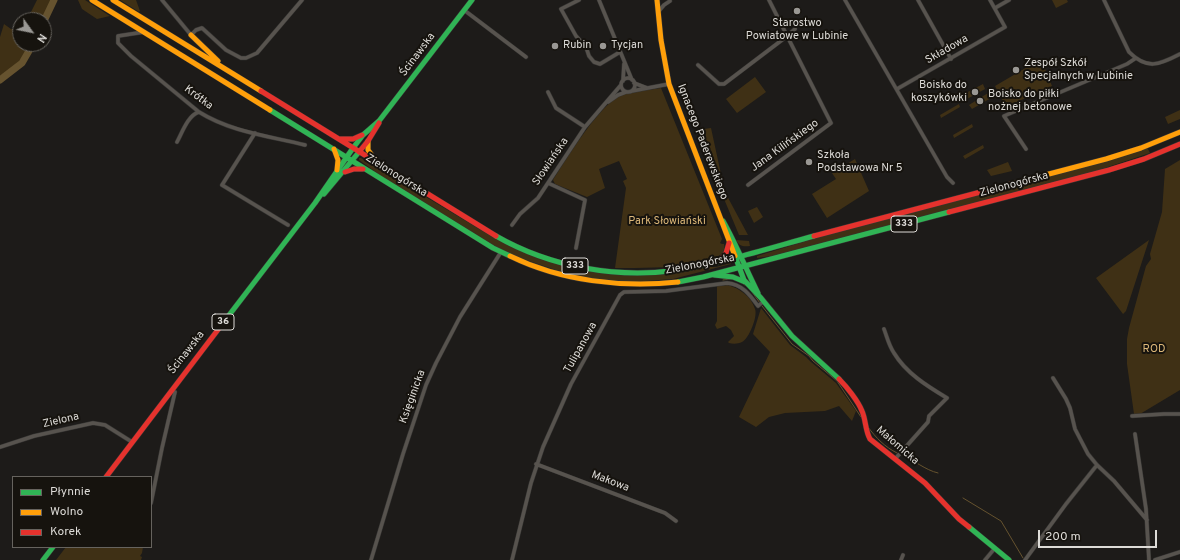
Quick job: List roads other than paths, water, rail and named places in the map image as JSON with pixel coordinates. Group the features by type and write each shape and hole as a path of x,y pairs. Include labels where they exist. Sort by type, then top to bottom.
{"main road":[{"name":"Zielonogórska","path":"92,0 501,252 526,263 553,272 597,281 626,284 652,284 684,281 711,275 1109,170 1144,159 1180,144"},
{"name":"Zielonogórska","path":"113,0 498,237 526,250 559,262 598,270 645,272 676,270 719,261 1102,160 1141,148 1180,132"},
{"name":"Ścinawska","path":"339,173 353,148 363,135 379,121 472,0"},
{"name":"Ignacego Paderewskiego","path":"659,1 658,12 661,40 669,84 721,219"},
{"path":"191,35 225,69"},
{"name":"Ścinawska","path":"359,152 368,141 379,121"},
{"path":"339,139 353,139 363,135"},
{"path":"368,141 370,153 379,164"},
{"path":"334,149 338,160 339,173 357,168 366,170"},
{"name":"36","path":"352,161 359,152"},
{"name":"Ścinawska","path":"107,476 339,173 352,161"},
{"path":"721,219 723,228 735,257 742,267"},
{"path":"721,219 727,227 740,255 742,267"},
{"path":"719,261 726,254 729,242"},
{"name":"Małomicka","path":"742,267 745,282 761,302 796,340 843,382 862,411 868,437 930,488 954,514 1009,560"},
{"name":"Małomicka","path":"742,267 761,302"},
{"path":"711,275 733,277 745,282"},
{"path":"43,560 51,548"}],"street":[{"path":"162,0 191,35 196,30 202,28 226,50 241,58 246,58 257,53 302,0"},
{"path":"579,0 561,9 576,36 586,47 594,62 600,64 620,52"},
{"path":"599,0 624,63 633,81 634,88 632,91"},
{"name":"Jana Kilińskiego","path":"748,185 831,124 769,0"},
{"path":"845,0 948,177 953,183"},
{"path":"918,0 951,59"},
{"path":"990,0 995,8 1009,0"},
{"path":"1104,0 1129,52 1136,58 1146,63 1155,64 1164,62 1180,54"},
{"path":"659,1 664,3 671,1"},
{"path":"658,12 664,4 671,1"},
{"name":"Składowa","path":"897,89 1005,27 995,8"},
{"path":"464,10 526,57"},
{"path":"698,65 719,84 724,84 795,29"},
{"name":"Krótka","path":"144,32 118,36 118,43 131,56 199,112 208,118 235,129 305,145"},
{"path":"1026,150 1004,116 1128,64 1136,58"},
{"path":"624,63 622,83 623,90 626,92"},
{"path":"603,107 626,79 648,88"},
{"path":"603,107 613,98 626,92 669,84"},
{"path":"548,92 556,108 585,127"},
{"name":"Słowiańska","path":"512,225 520,214 538,198 585,127 603,107"},
{"path":"176,142 191,117 195,113 199,112"},
{"path":"255,133 222,185 288,225"},
{"path":"770,169 773,174"},
{"path":"548,183 585,200 576,248"},
{"name":"Księginicka","path":"371,560 403,454 436,363 460,317 501,252"},
{"name":"Tulipanowa","path":"512,560 536,464 572,384 622,293 629,291 666,291 730,283 744,289 758,306 761,302"},
{"path":"884,329 893,352 906,368 925,385 947,398 929,416 928,422 895,459"},
{"path":"1053,378 1070,408 1075,429 1082,444 1097,465 1114,481 1147,520"},
{"name":"Ścinawska","path":"152,498 160,455 175,392"},
{"path":"1132,416 1180,414"},
{"name":"Zielona","path":"0,447 34,436 93,423 105,425 132,442"},
{"path":"1135,434 1142,472 1149,560"},
{"name":"Makowa","path":"536,464 665,513 676,521"},
{"path":"1025,560 1097,465"},
{"path":"985,560 995,548"},
{"path":"1155,560 1180,552"},
{"path":"901,560 903,555"}],"waterway":[{"path":"48,12 54,0"},
{"path":"0,80 22,63 28,52"},
{"path":"723,280 730,279"},
{"path":"742,283 749,288 760,303"},
{"path":"762,306 792,344 809,356 837,381 861,417"},
{"path":"868,427 881,442 897,453"},
{"path":"902,455 929,470 938,473"},
{"path":"963,498 1001,521 1023,558"}],"place":[{"name":"Starostwo Powiatowe w Lubinie","path":"797,11"},
{"name":"Rubin","path":"555,46"},
{"name":"Tycjan","path":"603,46"},
{"name":"Zespół Szkół Specjalnych w Lubinie","path":"1016,70"},
{"name":"Boisko do koszykówki","path":"975,92"},
{"name":"Boisko do piłki nożnej betonowe","path":"980,101"},
{"name":"Szkoła Podstawowa Nr 5","path":"809,162"}],"park label":[{"name":"Park Słowiański","path":"667,222"},
{"name":"ROD","path":"1154,350"}]}
